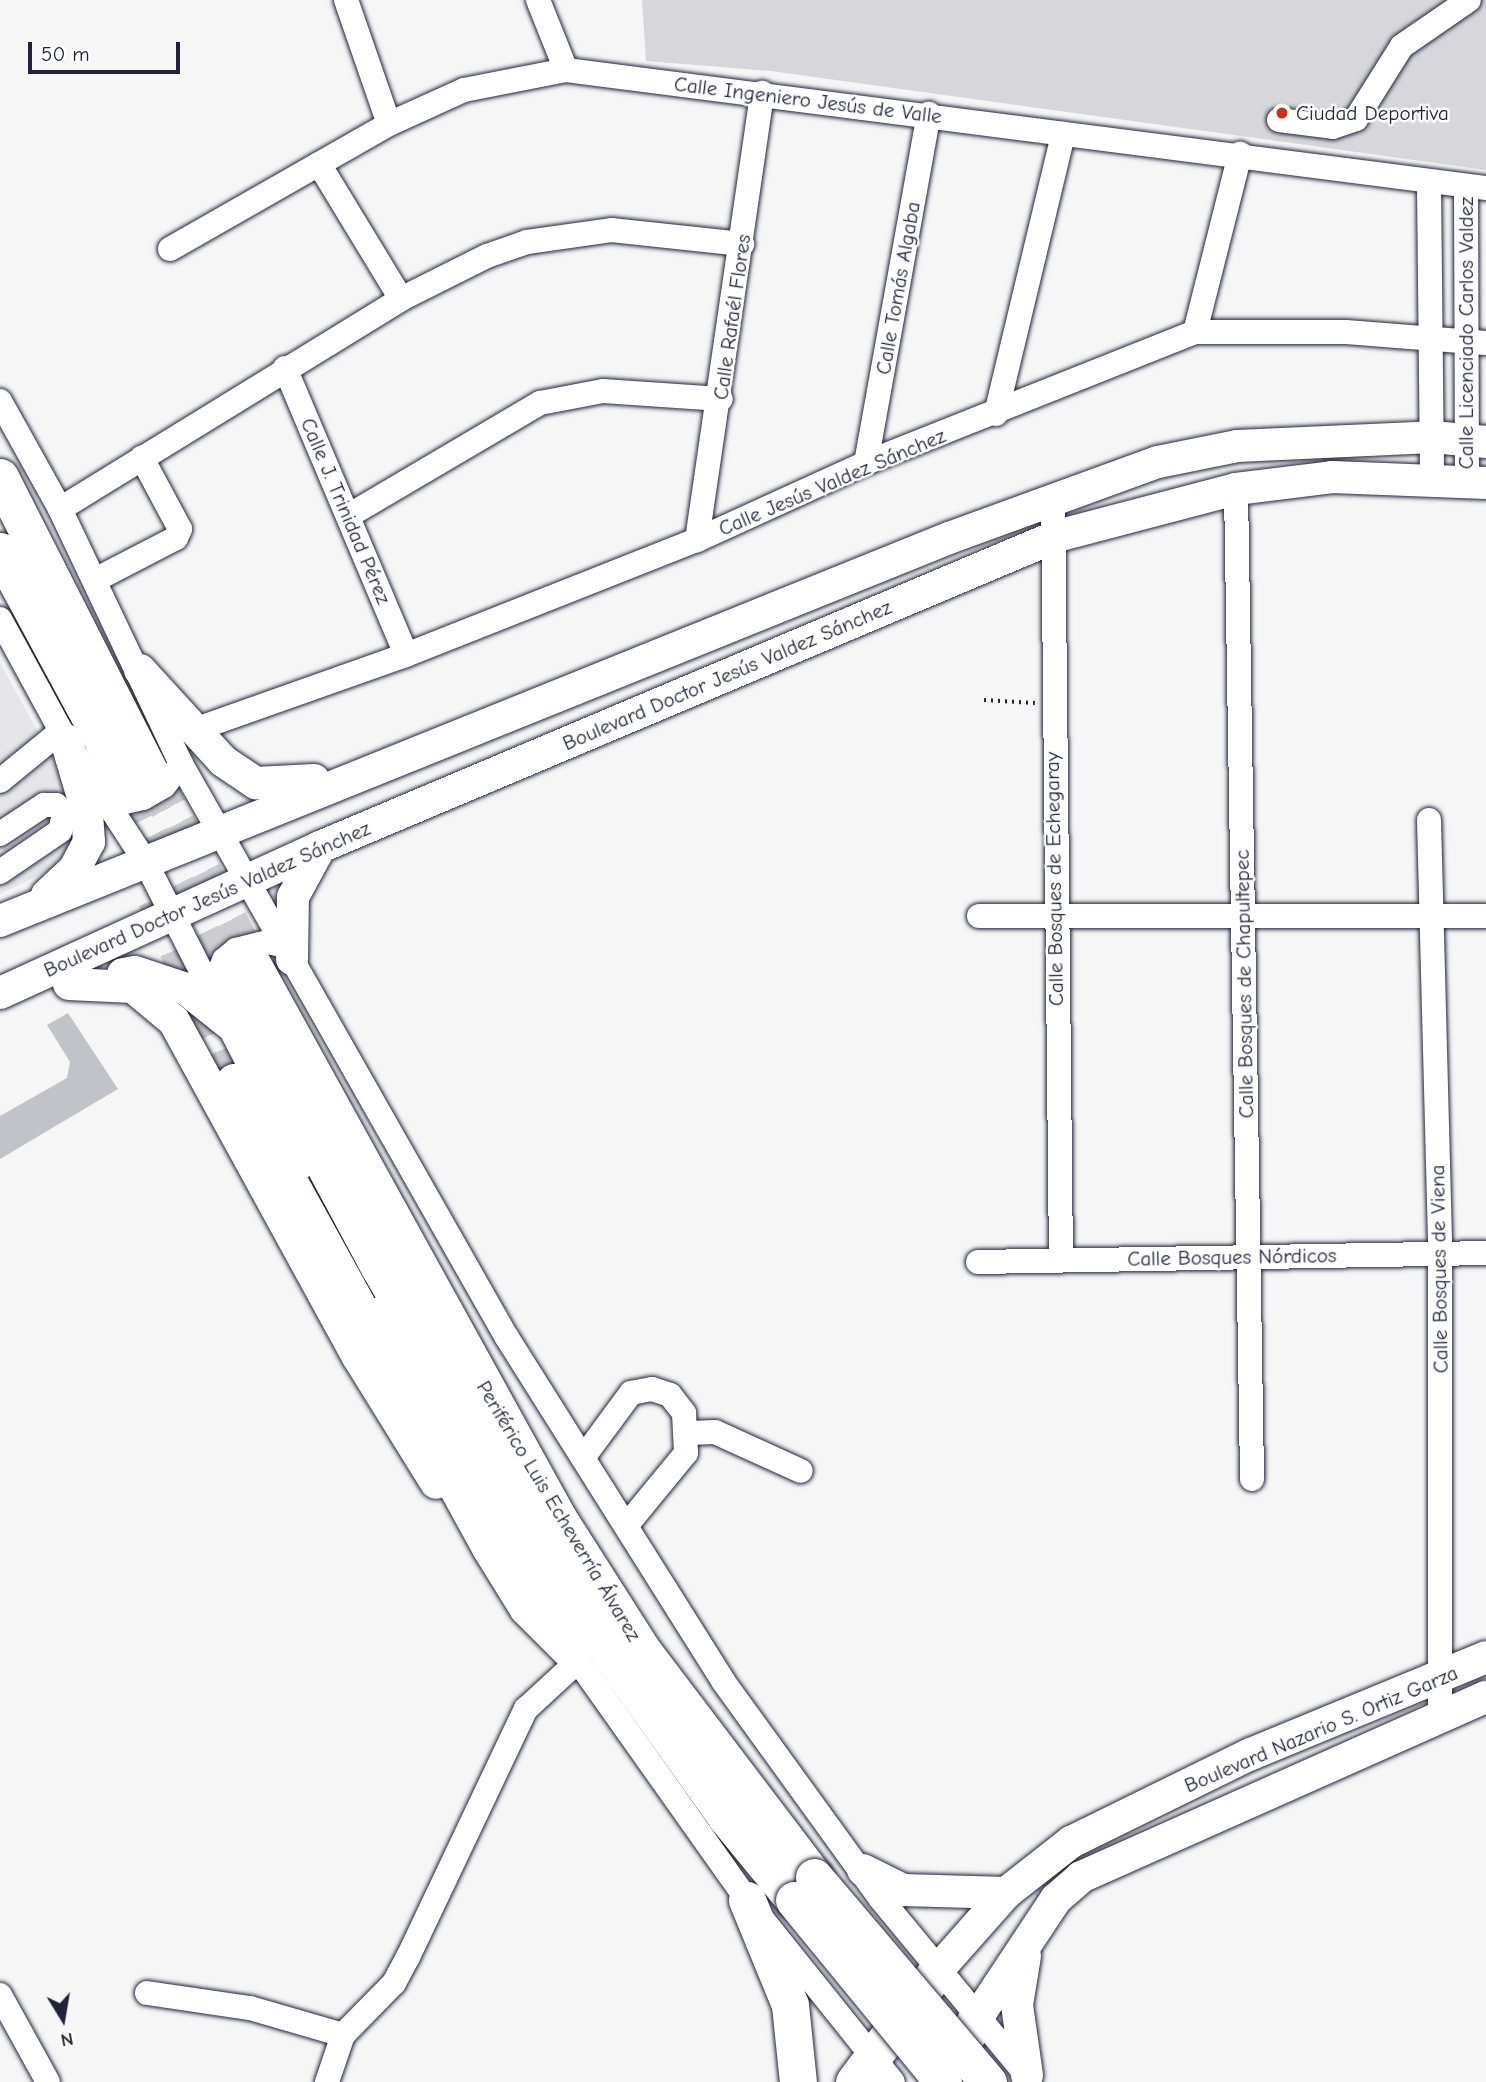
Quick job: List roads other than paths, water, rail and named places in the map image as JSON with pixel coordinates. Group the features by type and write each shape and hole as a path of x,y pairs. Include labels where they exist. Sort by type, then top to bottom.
{"highway":[{"path":"0,478 134,782"},
{"path":"0,551 73,732 134,782"},
{"name":"Periférico Luis Echeverría Álvarez","path":"229,977 403,1237 558,1518 635,1639 804,1889 941,2082"},
{"name":"Periférico Luis Echeverría Álvarez","path":"229,977 372,1255 577,1608 726,1816 804,1889 988,2082"},
{"path":"234,1082 336,1276 521,1597 575,1656"},
{"path":"403,1237 450,1286 636,1598 865,1903"},
{"path":"440,1414 528,1549 577,1608"},
{"path":"747,1900 790,2005 798,2082"},
{"name":"Boulevard Nazario S. Ortiz Garza","path":"873,2074 937,1971"},
{"name":"Boulevard Nazario S. Ortiz Garza","path":"941,2082 976,2018"}],"main road":[{"name":"Boulevard Doctor Jesús Valdez Sánchez","path":"0,921 219,828 400,760 1053,498 1158,462 1237,446 1433,438 1476,441"},
{"name":"Boulevard Doctor Jesús Valdez Sánchez","path":"0,993 248,878 1056,536 1236,489 1332,477 1432,477 1476,482"},
{"path":"140,670 223,761 256,783 309,781 400,760"},
{"path":"35,906 74,870 89,842 87,811 73,732"},
{"path":"288,953 293,897 320,847"},
{"path":"0,1000 135,972 186,989 230,1024"},
{"path":"69,984 133,987 174,1021 358,1357 463,1534 503,1588 521,1597"},
{"name":"Boulevard Nazario S. Ortiz Garza","path":"937,1971 1006,1893 1072,1842 1251,1754 1439,1679 1486,1657"},
{"name":"Boulevard Nazario S. Ortiz Garza","path":"976,2018 1056,1899 1110,1860 1486,1697"},
{"path":"863,1870 903,1890 1006,1893"},
{"path":"1030,2079 1017,2005 1031,1936"}],"street":[{"path":"346,0 389,124"},
{"path":"538,0 566,70"},
{"path":"1279,120 1333,127 1356,119 1402,46 1469,0"},
{"name":"Calle Ingeniero Jesús de Valle","path":"170,249 389,124 489,82 566,70 1240,154 1429,184 1476,187"},
{"name":"Calle Rafaél Flores","path":"697,540 721,398 762,93"},
{"name":"Calle Tomás Algaba","path":"866,463 929,114"},
{"path":"996,414 1063,134"},
{"path":"1195,332 1240,154"},
{"path":"319,164 401,299"},
{"name":"Calle Licenciado Carlos Valdez","path":"1429,184 1432,477"},
{"name":"Calle Licenciado Carlos Valdez","path":"1476,187 1476,482"},
{"path":"60,509 401,299 486,256 568,234 611,230 742,244"},
{"name":"Calle Jesús Valdez Sánchez","path":"194,730 406,655 697,540 866,463 996,414 1195,332 1432,338 1474,342"},
{"name":"Calle J. Trinidad Pérez","path":"285,368 406,655"},
{"path":"348,516 540,403 603,391 721,398"},
{"path":"0,401 60,509 140,670 134,782 144,859 170,914 229,977"},
{"path":"95,580 176,538 180,529 142,458"},
{"name":"Calle Bosques de Chapultepec","path":"1236,489 1244,917 1246,1257 1252,1479"},
{"name":"Calle Bosques de Echegaray","path":"1053,498 1056,536 1051,705 1061,1260"},
{"path":"0,619 73,732 0,781"},
{"path":"134,782 219,828 506,1336 723,1681 863,1870 865,1903 878,1916 866,1935 820,1964 797,1965"},
{"path":"0,834 44,805 64,814 60,831 0,872"},
{"name":"Calle Bosques de Viena","path":"1429,820 1440,1254 1440,1718"},
{"path":"979,915 1486,916"},
{"path":"288,953 268,942 236,950 223,960 229,977 230,1024 332,1226 575,1656 873,2074"},
{"name":"Calle Bosques Nórdicos","path":"978,1262 1486,1253"},
{"path":"583,1458 631,1393 652,1389 670,1395 689,1433 686,1453 626,1526"},
{"path":"689,1433 715,1432 802,1471"},
{"path":"327,2082 343,2035 399,1974 526,1709 575,1656"},
{"path":"865,1903 937,1971 1030,2079"},
{"path":"147,1993 250,2008 343,2035"},
{"path":"0,1995 48,2082"}],"tunnel":[{"path":"151,775 250,960"},
{"path":"127,786 225,980"},
{"path":"156,898 234,1082"}],"place":[{"name":"Ciudad Deportiva","path":"1282,113"}]}
